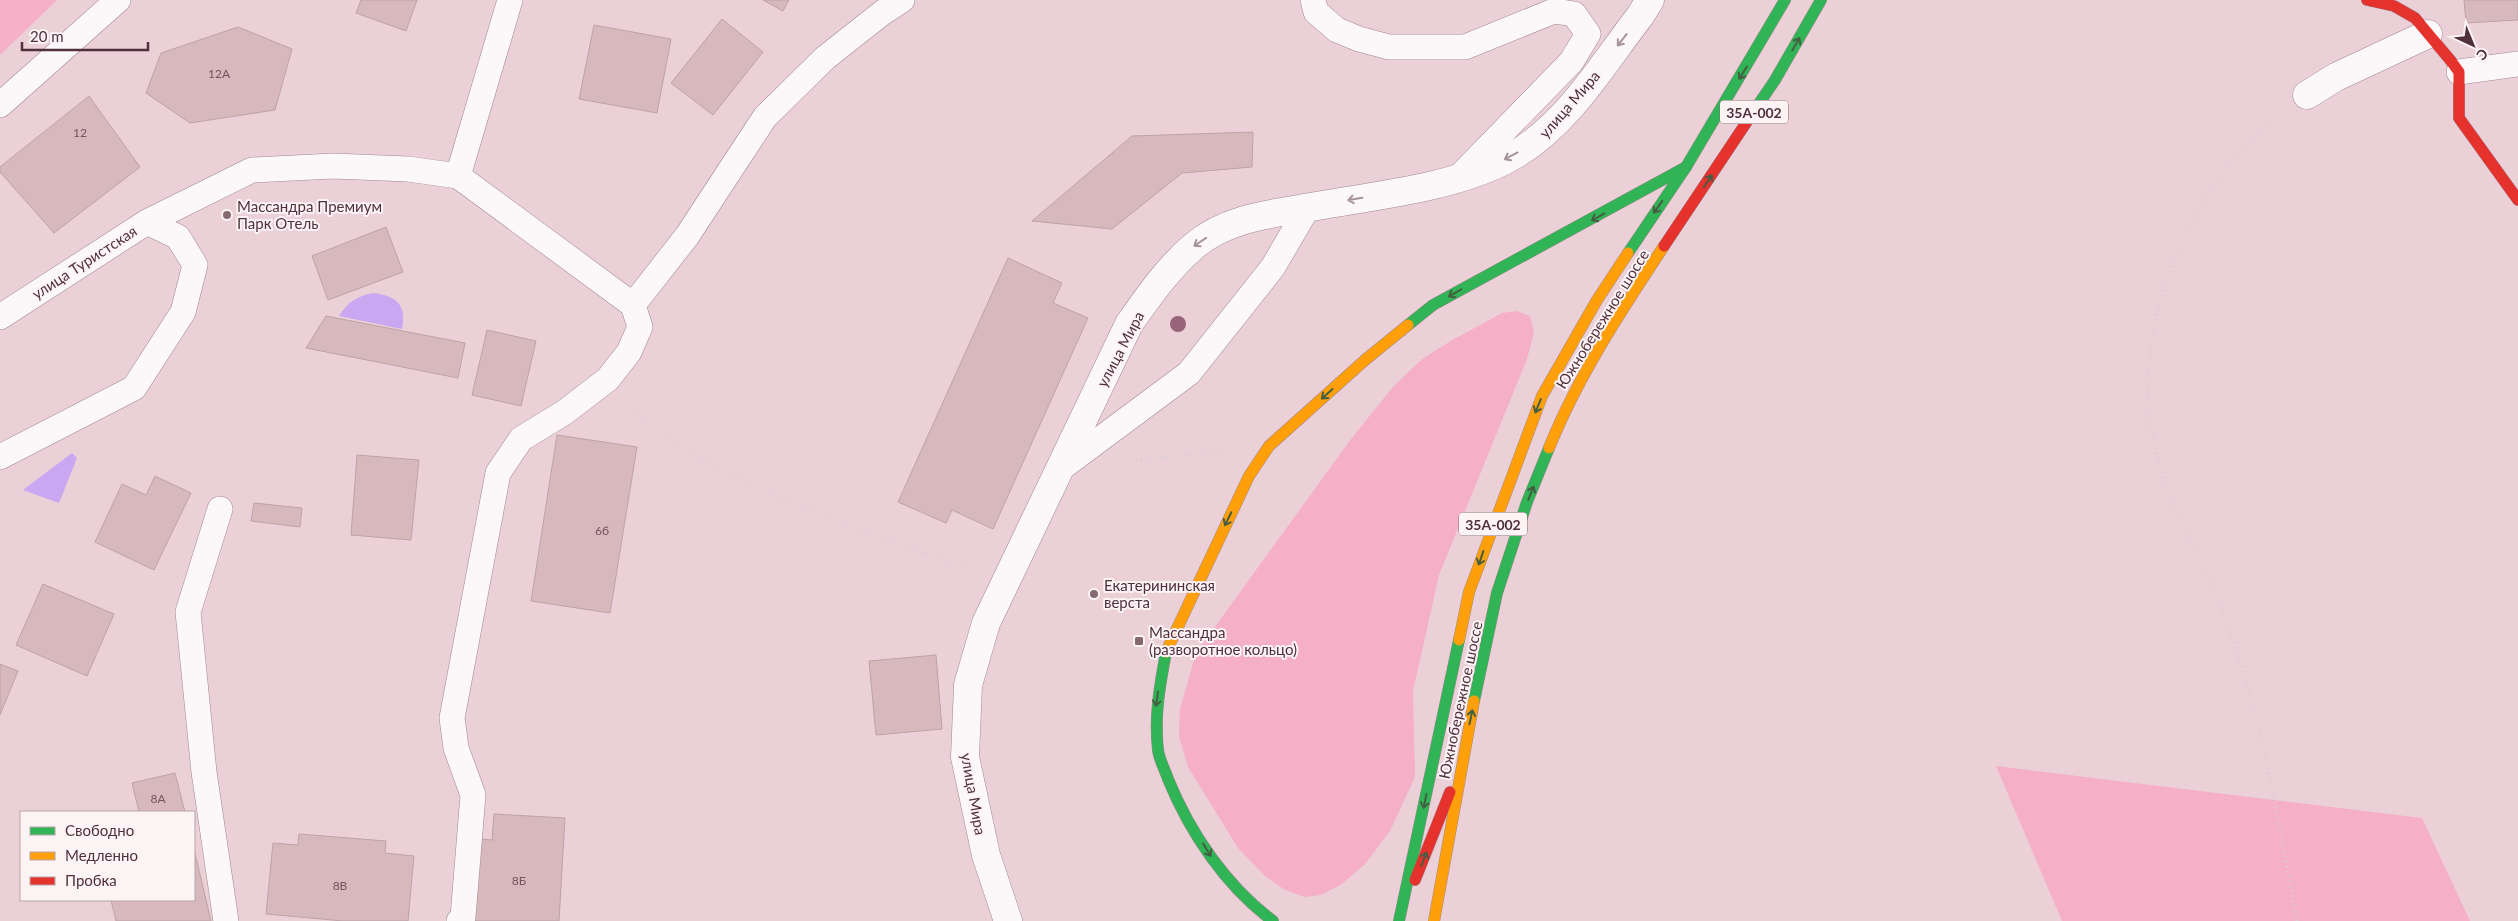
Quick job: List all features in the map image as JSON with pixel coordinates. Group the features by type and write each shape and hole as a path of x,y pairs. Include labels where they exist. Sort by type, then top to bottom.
{"main road":[{"name":"Южнобережное шоссе","path":"1399,921 1469,592 1502,499 1542,396 1597,300 1686,167 1785,0"},
{"name":"Южнобережное шоссе","path":"1434,921 1461,764 1497,594 1527,502 1565,408 1617,317 1775,80 1821,0"},
{"path":"2367,0 2394,6 2415,18 2459,72 2459,118 2518,200"},
{"path":"1273,921 1253,906 1211,857 1178,803 1158,752 1156,705 1166,652 1186,604 1249,476 1270,446 1365,360 1433,305 1686,167"},
{"path":"1399,921 1461,764"}],"street":[{"name":"улица Мира","path":"1008,921 986,855 965,757 968,685 986,623 1129,324 1158,283 1194,245 1223,227 1259,216 1457,179 1509,158 1537,142 1572,104 1640,16 1650,0"},
{"path":"2307,96 2336,77 2428,34"}],"lane":[{"path":"0,105 118,0"},
{"path":"458,176 510,0"},
{"path":"634,306 687,236 765,117 824,58 882,13 902,0"},
{"path":"1313,0 1316,12 1337,30 1359,39 1389,47 1465,47 1554,11 1574,14 1588,34 1570,62 1457,179"},
{"path":"2459,72 2518,64"},
{"path":"147,222 252,170 333,166 408,169 458,176 634,306 640,327 629,352 608,379 565,412 520,439 498,473 452,718 456,748 473,795 463,917 459,921"},
{"path":"1060,469 1189,373 1273,267 1308,207"},
{"name":"улица Туристская","path":"0,317 147,222 178,237 195,265 183,312 134,388 0,457"},
{"path":"220,509 188,612 204,772 226,921"}],"path":[{"path":"2297,921 2254,705 2232,638 2200,559 2178,516 2156,451 2147,396 2151,345 2164,288 2194,215 2222,172 2257,134 2307,96"},
{"path":"608,379 642,417 678,447 765,491 1006,582"},
{"path":"1126,462 1270,446"}],"shaded area":[{"path":"0,0 57,0 0,55"},
{"path":"373,293 388,296 398,303 403,313 402,329 339,316 353,300"},
{"path":"1517,311 1530,316 1534,333 1527,359 1439,575 1413,691 1415,777 1390,831 1365,864 1342,884 1321,895 1305,897 1285,890 1265,876 1238,848 1188,767 1179,736 1180,709 1196,653 1351,439 1393,387 1421,360 1449,342 1502,313"},
{"path":"72,453 77,458 59,503 23,490"},
{"path":"1996,766 2422,818 2470,921 2062,921"}],"building":[{"path":"361,0 417,0 406,31 356,13"},
{"path":"763,0 789,0 783,11"},
{"path":"2464,0 2518,0 2518,20 2466,23"},
{"path":"722,19 763,52 713,115 671,83"},
{"path":"594,25 671,39 657,113 579,99"},
{"path":"238,27 292,49 275,110 190,123 146,93 161,53"},
{"path":"89,96 140,167 54,233 0,172 0,167"},
{"path":"1253,132 1252,167 1182,173 1112,229 1032,221 1132,136"},
{"path":"386,227 403,272 328,300 312,256"},
{"path":"1008,258 1062,283 1053,303 1088,318 993,529 952,510 946,523 898,502"},
{"path":"326,316 465,343 458,378 306,348"},
{"path":"487,330 536,341 521,406 472,395"},
{"path":"557,435 637,447 610,613 531,601"},
{"path":"357,455 419,460 411,540 351,535"},
{"path":"155,476 191,493 154,570 95,542 122,484 146,495"},
{"path":"254,503 302,508 300,527 251,521"},
{"path":"43,584 114,614 87,676 16,645"},
{"path":"936,655 942,729 876,735 869,661"},
{"path":"0,664 18,671 0,715"},
{"path":"175,773 185,811 139,811 132,783"},
{"path":"494,814 565,818 559,921 474,921 479,839 492,840"},
{"path":"299,834 386,841 385,853 414,856 408,921 343,921 266,914 273,843 298,845"},
{"path":"195,853 211,921 116,921 111,901 195,901"}],"traffic: fast":[{"path":"1628,253 1686,167 1785,0"},
{"path":"1754,111 1775,80 1821,0"},
{"path":"1408,325 1433,305 1686,167"},
{"path":"1474,701 1497,593 1527,502 1549,448"},
{"path":"1399,921 1459,640"},
{"path":"1166,652 1157,713 1157,737 1161,761 1168,779 1187,819 1211,857 1240,892 1273,921"}],"traffic: slow":[{"path":"1549,448 1573,395 1616,319 1664,246"},
{"path":"1459,640 1469,592 1542,396 1597,300 1628,253"},
{"path":"1166,652 1249,476 1269,446 1365,360 1408,325"},
{"path":"1434,921 1474,701"}],"traffic: jam":[{"path":"2367,0 2394,6 2415,18 2451,61 2459,72 2459,118 2518,200"},
{"path":"1664,246 1754,111"},
{"path":"1415,880 1450,792"}],"place":[{"name":"Массандра Премиум Парк Отель","path":"227,215"},
{"name":"Екатерининская верста","path":"1094,594"},
{"name":"Массандра (разворотное кольцо)","path":"1139,641"}]}
